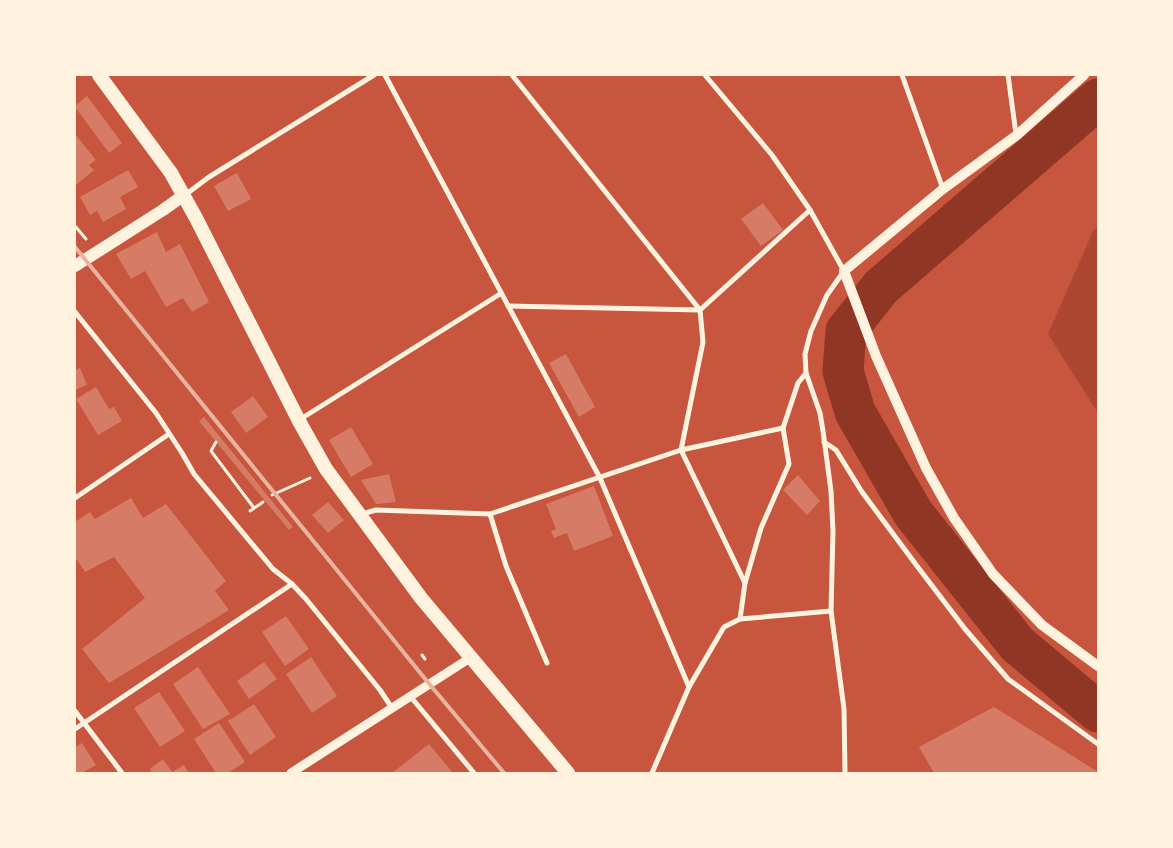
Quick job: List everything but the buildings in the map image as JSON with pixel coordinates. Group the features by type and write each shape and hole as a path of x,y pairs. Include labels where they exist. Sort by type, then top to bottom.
{"highway":[{"path":"99,75 158,153 184,195 299,421 326,469 420,598 568,773"}],"main road":[{"path":"1084,75 1016,135 943,189 846,276 876,356 926,468 954,518 993,574 1042,625 1098,666"},
{"path":"75,266 184,195"}],"street":[{"path":"184,195 209,177 374,75"},
{"path":"385,75 500,294 600,478 689,687"},
{"path":"512,75 700,310 703,342 681,450 745,583"},
{"path":"705,75 772,155 810,210 846,276 827,295 811,331 805,354 806,373 820,413 831,491 833,531 831,611 844,709 844,773"},
{"path":"902,75 943,189"},
{"path":"1008,75 1016,135"},
{"path":"508,306 700,310 810,210"},
{"path":"299,421 500,294"},
{"path":"75,312 156,413 194,474 273,569 292,584 374,682 392,708"},
{"path":"740,619 745,583 761,528 789,464 783,428 798,383 806,373"},
{"path":"359,515 376,510 490,514 681,450 783,428"},
{"path":"75,498 169,434"},
{"path":"824,442 836,450 862,492 916,566 1008,680 1098,744"},
{"path":"490,514 506,566 547,664"},
{"path":"75,729 292,584"},
{"path":"652,773 689,687 724,627 740,619 831,611"},
{"path":"291,773 470,658"},
{"path":"410,696 474,773"},
{"path":"75,711 122,773"}],"path":[{"path":"216,442 211,451 254,508"},
{"path":"272,495 315,476"},
{"path":"250,511 263,502"},
{"path":"422,655 425,659"}],"shaded area":[{"path":"1098,227 1098,413 1048,334 1094,229"}],"waterway":[{"path":"1098,99 881,287 846,331 843,371 855,412 913,513 1017,644 1098,712"}],"railway":[{"path":"75,247 426,680 504,773"}]}
